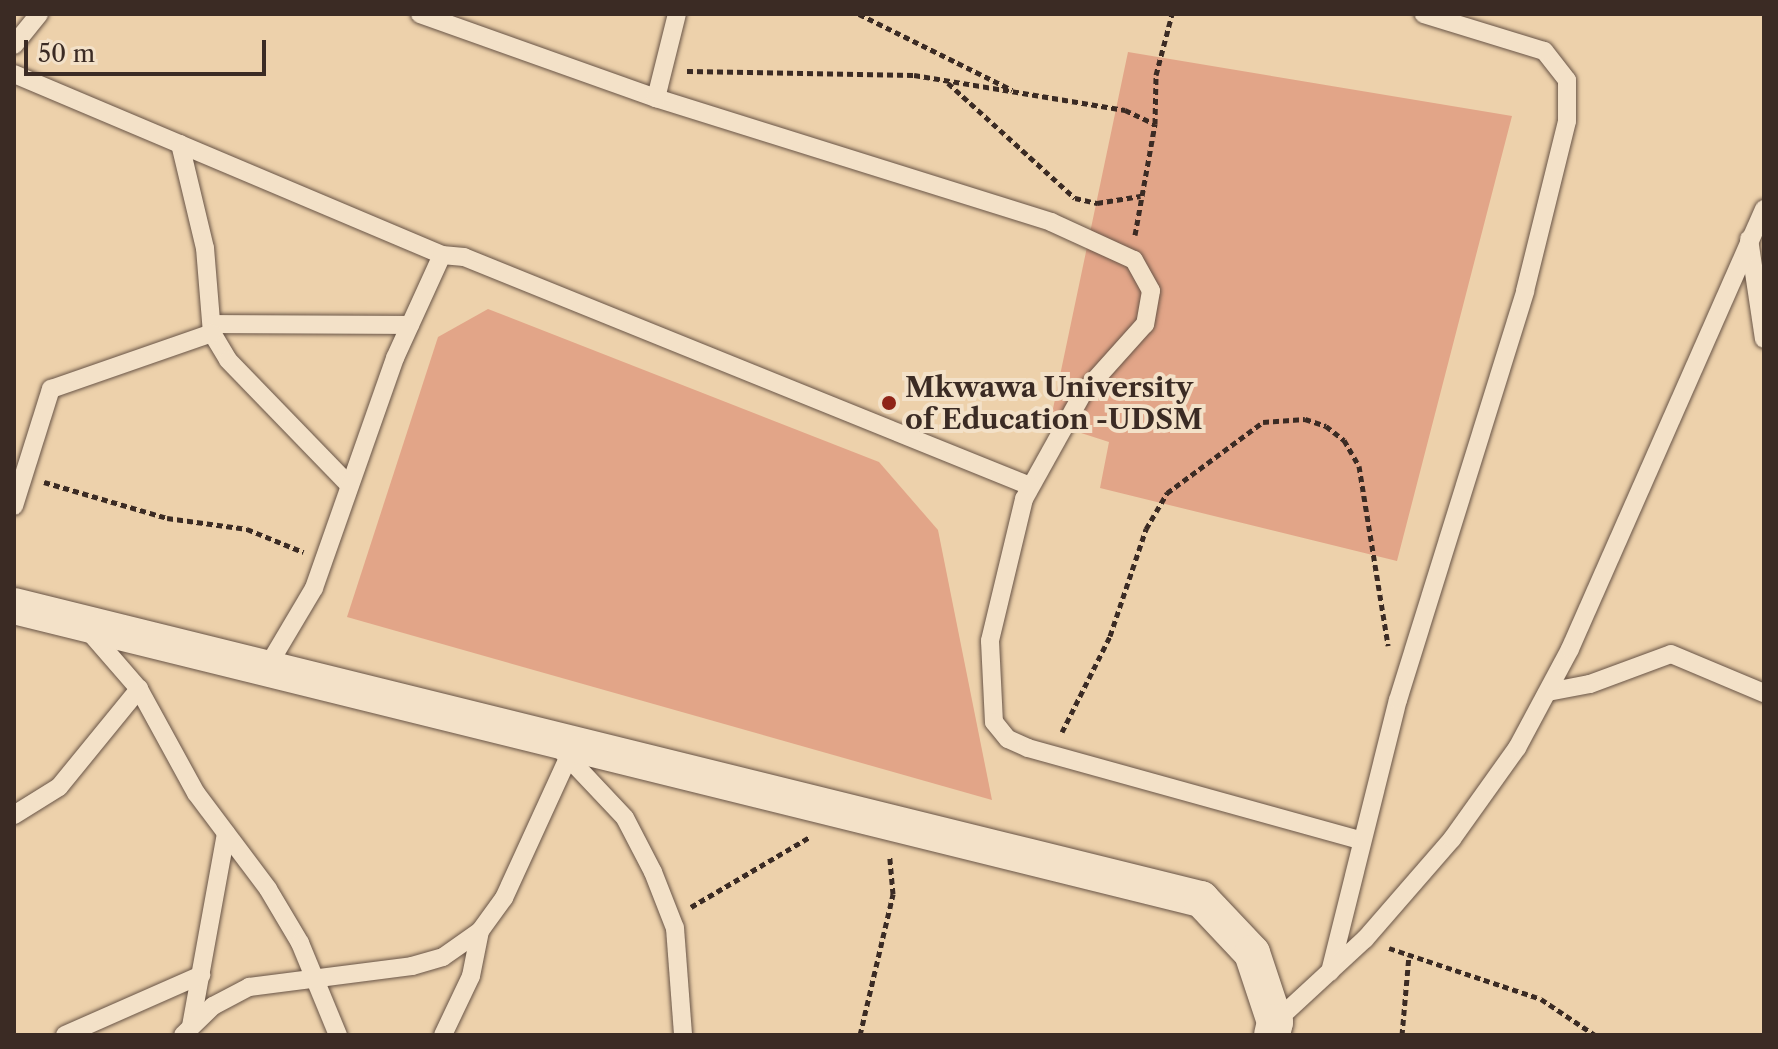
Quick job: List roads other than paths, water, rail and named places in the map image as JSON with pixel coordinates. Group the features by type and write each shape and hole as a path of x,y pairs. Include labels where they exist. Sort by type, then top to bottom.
{"street":[{"path":"14,606 1201,899 1252,953 1274,1028"}],"lane":[{"path":"14,45 39,14"},
{"path":"420,14 656,98 1051,222 1134,260 1151,291 1145,324 1083,393 1030,486 990,641 990,699 994,722 1008,739 1048,754 1359,840"},
{"path":"656,98 677,14"},
{"path":"1330,972 1359,840 1398,700 1525,291 1567,121 1567,80 1544,51 1424,14"},
{"path":"14,74 442,255 464,257 1030,486"},
{"path":"180,144 205,248 212,329 228,360 349,485"},
{"path":"1274,1028 1365,939 1452,839 1517,748 1548,692 1764,209"},
{"path":"1749,239 1764,339"},
{"path":"266,669 323,561 410,325 442,255"},
{"path":"14,506 51,389 212,329 410,325"},
{"path":"83,624 139,689 196,793 268,889 315,977 338,1035"},
{"path":"1548,692 1590,684 1671,654 1764,693"},
{"path":"14,815 59,787 139,689"},
{"path":"529,735 570,754 637,837 673,924 683,1035"},
{"path":"187,1031 249,987 433,960 480,931 504,898 570,754"},
{"path":"187,1031 201,975 226,833"},
{"path":"443,1035 471,976 480,931"},
{"path":"65,1035 201,975"}],"place":[{"name":"Mkwawa University of Education -UDSM","path":"889,403"}]}
